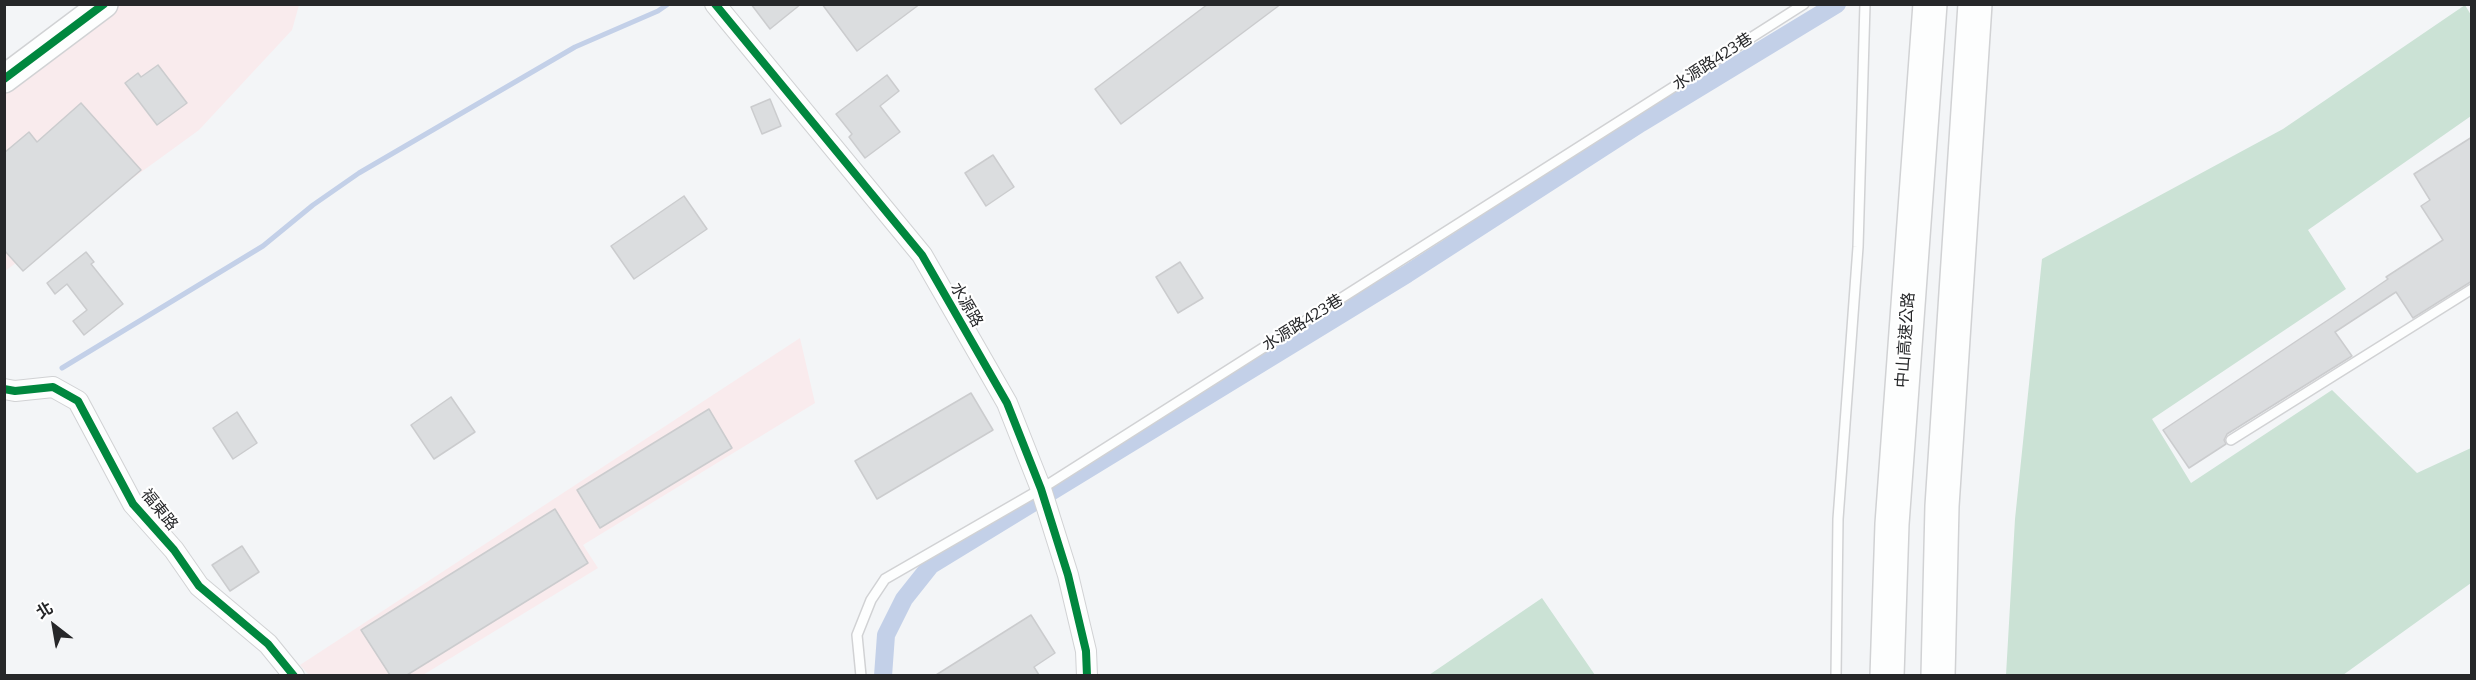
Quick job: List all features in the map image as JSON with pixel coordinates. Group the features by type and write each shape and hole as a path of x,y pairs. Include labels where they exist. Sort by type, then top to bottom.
{"highway":[{"name":"中山高速公路","path":"1887,675 1892,524 1930,4"},
{"path":"1938,675 1942,506 1975,4"}],"street":[{"path":"4,79 105,4"},
{"name":"水源路","path":"715,4 922,255 1007,403 1041,489 1068,575 1086,651 1087,675"},
{"name":"福東路","path":"4,389 15,391 53,387 78,401 133,504 174,550 199,586 268,644 294,675"}],"lane":[{"name":"水源路423巷","path":"861,675 857,635 871,600 885,579 1041,489 1804,4"},
{"path":"1836,675 1838,519 1858,247 1865,4"},
{"path":"2231,440 2472,289"}],"shaded area":[{"path":"119,5 299,5 292,30 199,130 5,271 4,90"},
{"path":"800,338 815,403 583,545 598,568 423,675 309,675 300,665"}],"green space":[{"path":"2465,5 2471,15 2471,116 2308,230 2346,289 2152,419 2191,483 2332,390 2417,473 2471,448 2471,583 2343,675 2006,675 2015,519 2042,259 2283,129"},
{"path":"1542,598 1595,675 1429,675"}],"building":[{"path":"751,4 801,4 770,29"},
{"path":"822,4 920,4 857,51"},
{"path":"1208,4 1281,4 1121,124 1095,89"},
{"path":"158,65 187,103 157,125 125,83 138,73 141,77"},
{"path":"887,75 899,91 880,106 900,132 865,158 849,137 852,134 836,114"},
{"path":"770,99 781,126 762,134 751,107"},
{"path":"81,103 141,170 23,271 4,250 4,153 29,132 37,142"},
{"path":"2472,137 2472,281 2413,318 2396,292 2335,332 2352,356 2227,434 2224,440 2226,444 2189,468 2163,430 2443,240 2421,206 2430,200 2414,174"},
{"path":"993,155 1014,187 986,206 965,173"},
{"path":"684,196 707,229 634,279 611,246"},
{"path":"86,252 94,262 91,264 123,304 84,335 73,321 87,310 67,284 55,294 47,283"},
{"path":"1180,262 1203,298 1178,313 1156,277"},
{"path":"971,393 993,430 877,499 855,461"},
{"path":"451,397 475,432 434,459 411,425"},
{"path":"709,409 732,448 600,528 577,490"},
{"path":"237,412 257,443 233,459 213,428"},
{"path":"555,509 588,563 407,675 390,675 361,630"},
{"path":"242,546 259,572 230,591 212,565"},
{"path":"1031,615 1055,653 1034,667 1039,675 936,675"}],"waterway":[{"path":"62,368 263,246 313,205 359,173 575,47 658,11 668,4"},
{"path":"883,676 886,635 904,599 931,565 1407,274 1641,123 1837,4"}],"cycle path":[{"path":"4,79 104,4"},
{"path":"715,4 922,255 1007,403 1041,489 1068,575 1086,651 1087,676"},
{"path":"4,389 15,391 53,387 78,401 133,504 174,550 199,586 268,644 294,676"}]}
